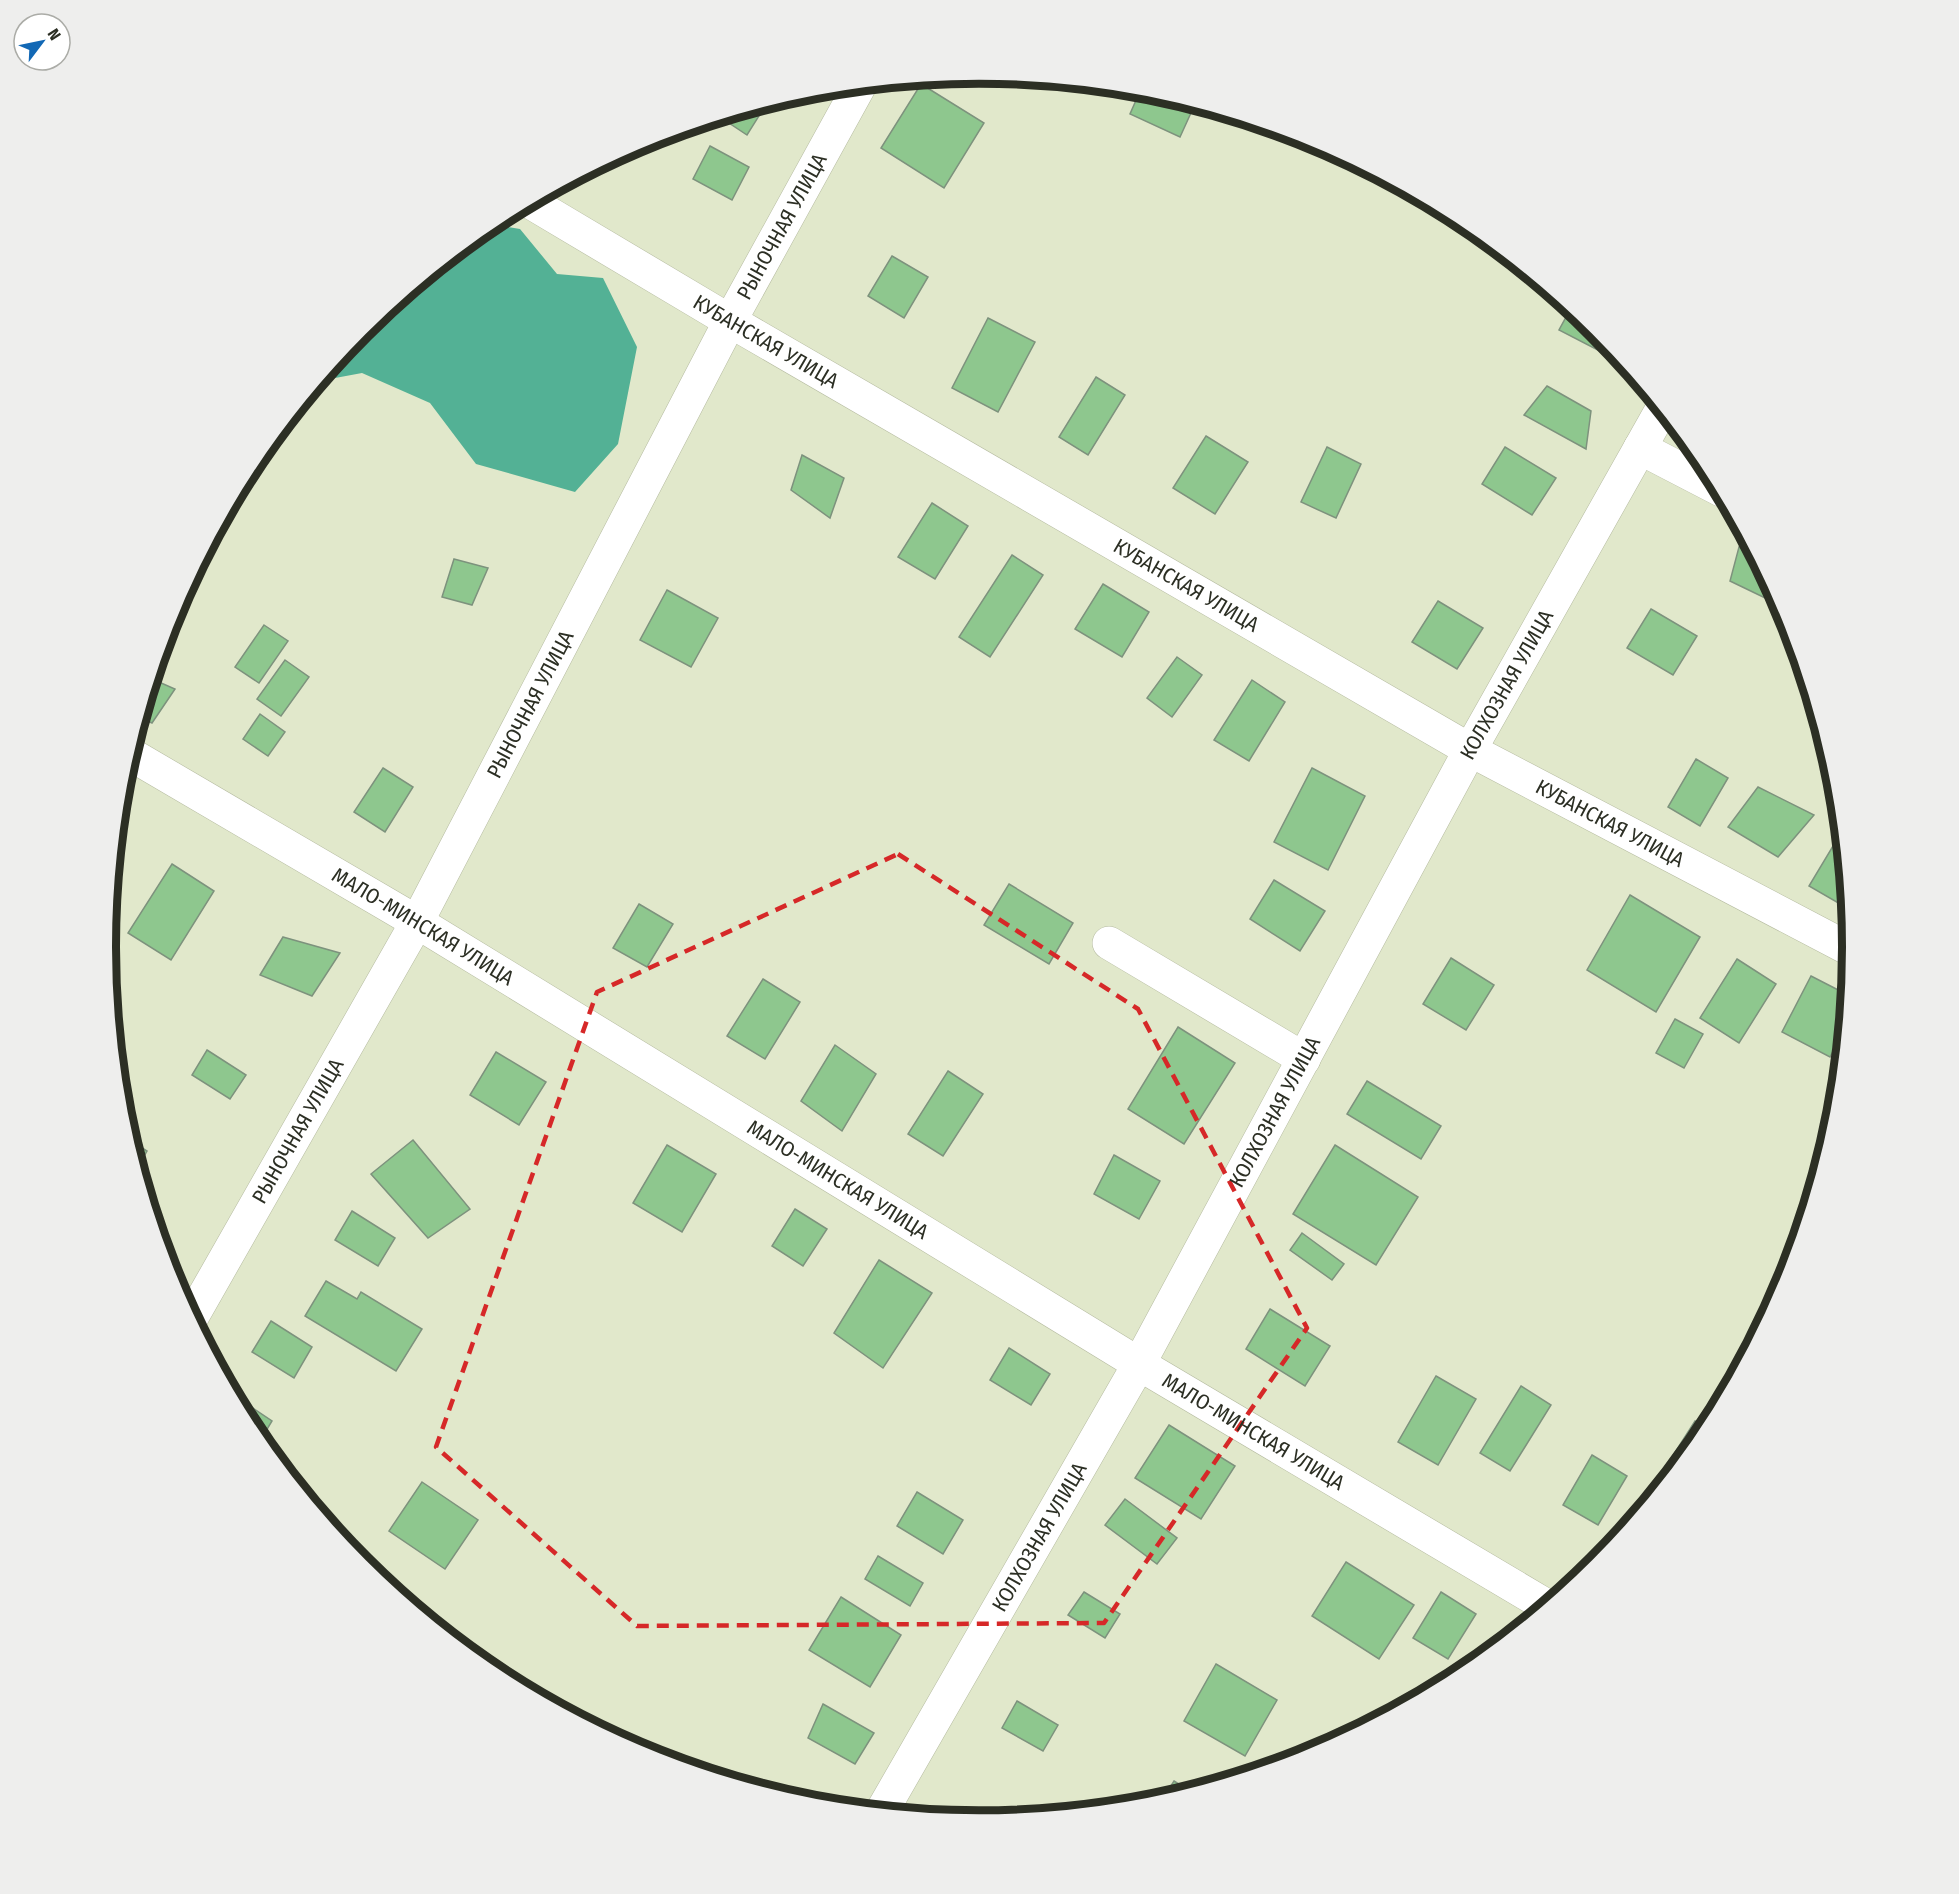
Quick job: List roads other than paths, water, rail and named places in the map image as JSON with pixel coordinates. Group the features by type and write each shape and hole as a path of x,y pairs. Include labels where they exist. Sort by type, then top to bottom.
{"street":[{"name":"РЫНОЧНАЯ УЛИЦА","path":"196,1309 417,922 730,321 856,93"},
{"name":"КУБАНСКАЯ УЛИЦА","path":"537,206 730,321 1470,750 1843,946"},
{"name":"КОЛХОЗНАЯ УЛИЦА","path":"886,1805 1139,1364 1470,750 1658,415"},
{"path":"1640,448 1706,482"},
{"name":"МАЛО-МИНСКАЯ УЛИЦА","path":"138,759 417,922 1139,1364 1541,1602"},
{"path":"1109,943 1304,1059"}],"water":[{"path":"504,226 520,229 557,274 603,278 637,347 618,444 575,492 476,464 430,403 362,373 330,379 369,337 410,298 454,262"}]}
